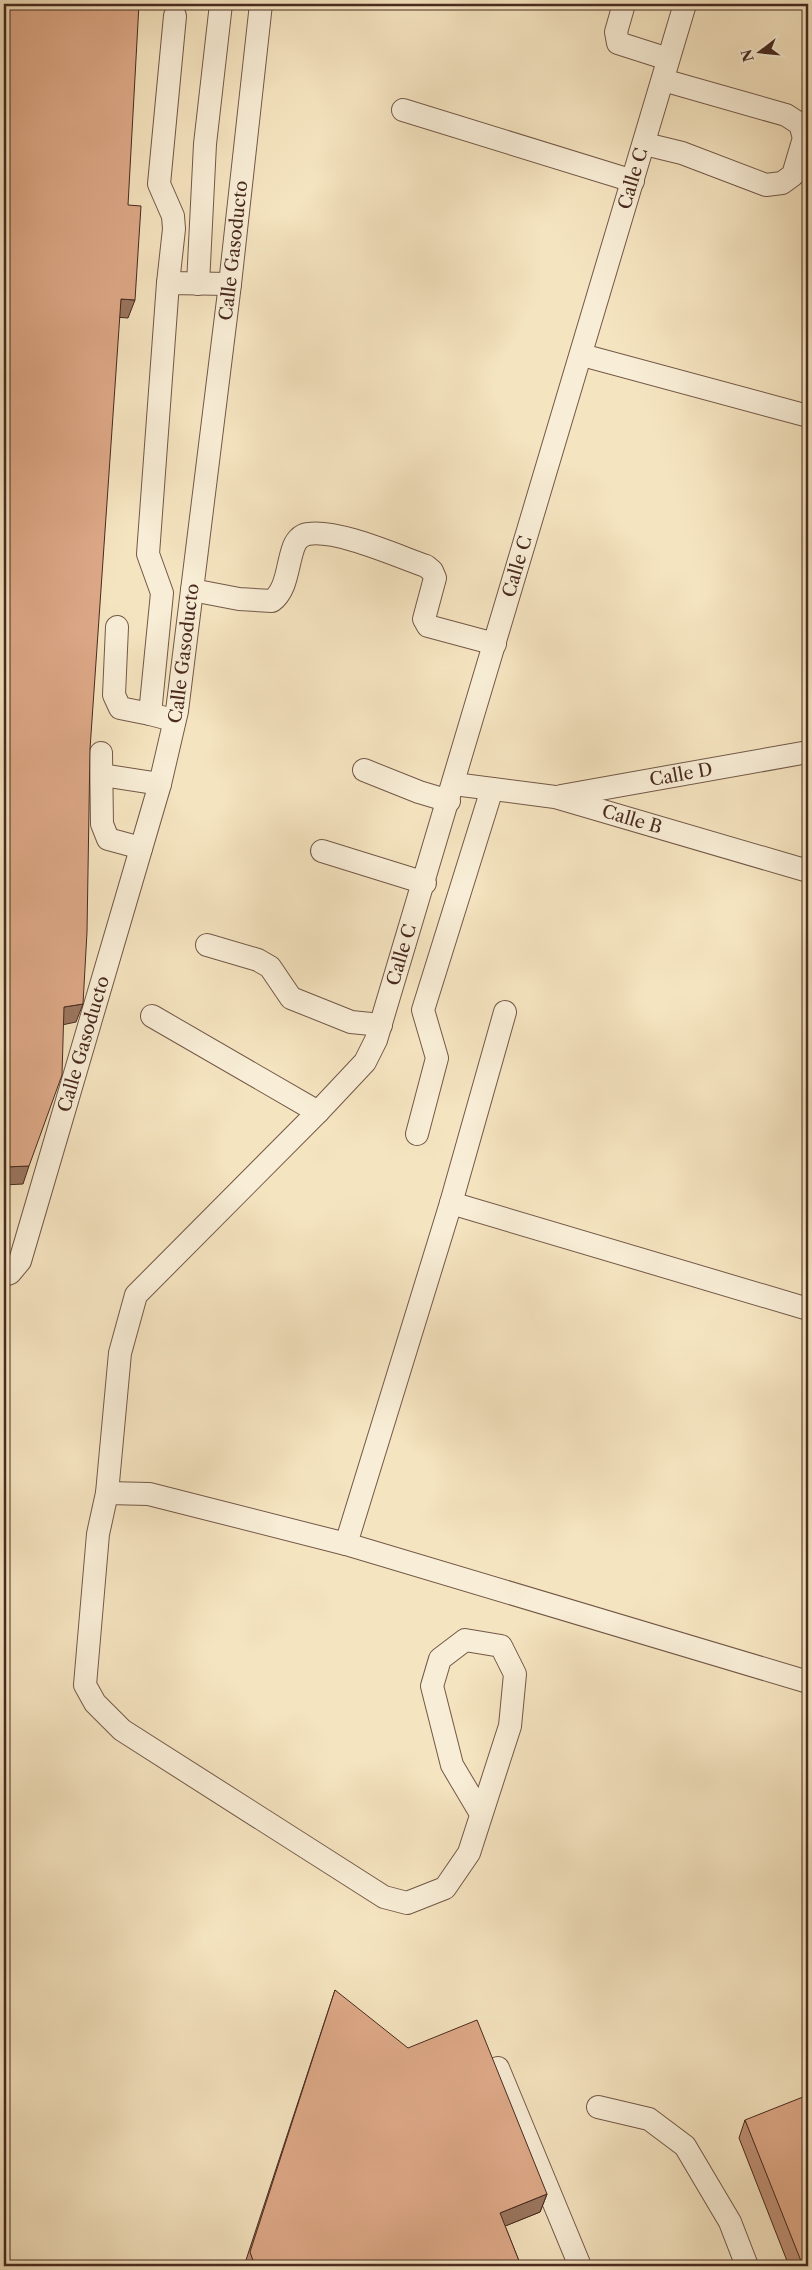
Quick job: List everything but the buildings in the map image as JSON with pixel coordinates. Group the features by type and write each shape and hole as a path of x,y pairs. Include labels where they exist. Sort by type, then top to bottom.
{"street":[{"path":"198,284 205,144 221,4"},
{"name":"Calle Gasoducto","path":"4,1275 10,1273 20,1261 142,848 160,784 177,711 230,284 261,4"},
{"path":"624,4 616,32 618,44 665,70 786,115 800,124 804,138 793,175 782,183 766,185 682,153 645,144"},
{"name":"Calle C","path":"481,1814 452,1765 432,1686 440,1659 465,1640 501,1646 515,1674 510,1726 469,1853 445,1888 407,1903 384,1897 122,1730 95,1703 85,1685 98,1534 107,1493 120,1353 136,1295 318,1112 365,1062 376,1040 425,883 686,4"},
{"path":"150,714 162,593 148,554 168,283 174,229 173,216 161,194 159,184 175,16"},
{"path":"403,110 633,180"},
{"path":"168,283 230,284"},
{"path":"582,355 808,416"},
{"path":"192,590 239,599 272,601 280,596 293,547 298,539 307,534 335,535 426,566 432,570 435,578 424,619 428,626 495,644"},
{"path":"117,628 115,700 120,708 174,720"},
{"name":"Calle D","path":"555,797 808,752"},
{"path":"101,753 102,824 108,838 142,848"},
{"name":"Calle B","path":"364,770 419,792 451,793 492,789 555,797 808,871"},
{"path":"102,776 160,784"},
{"path":"417,1134 437,1058 423,1010 492,789"},
{"path":"322,851 425,883"},
{"path":"207,945 258,960 270,967 291,998 351,1022 381,1026"},
{"path":"346,1544 451,1203 505,1012"},
{"path":"152,1016 318,1112"},
{"path":"451,1203 808,1309"},
{"path":"107,1493 149,1494 346,1544 808,1682"},
{"path":"498,2068 580,2266"},
{"path":"598,2107 650,2119 685,2146 730,2222 747,2266"}]}
